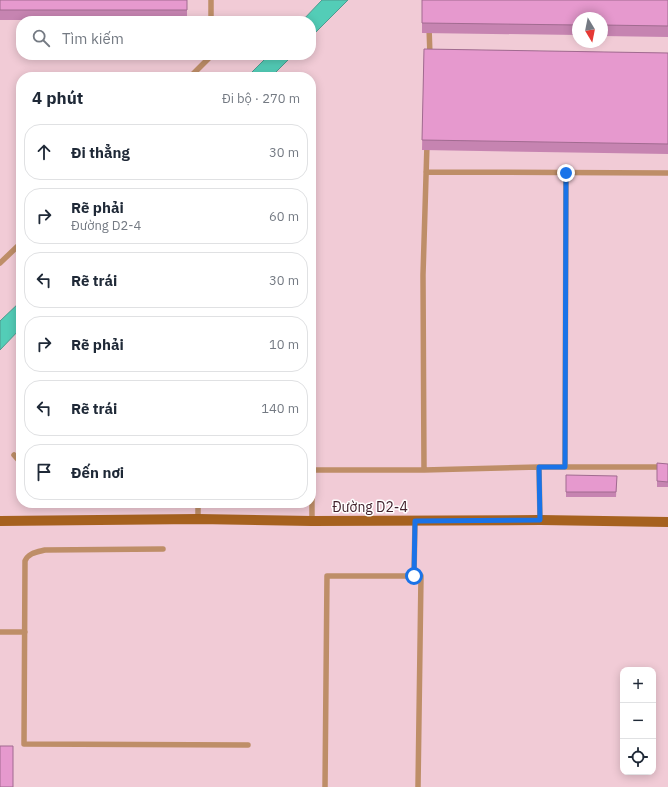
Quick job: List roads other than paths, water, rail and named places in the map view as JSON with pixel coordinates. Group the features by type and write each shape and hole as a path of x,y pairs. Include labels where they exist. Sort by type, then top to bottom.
{"main road":[{"name":"Đường D2-4","path":"0,521 198,519 312,521 540,520 668,522"}],"lane":[{"path":"211,0 211,16"},
{"path":"429,23 429,62"},
{"path":"430,54 438,54"},
{"path":"195,72 207,60"},
{"path":"424,470 423,275 427,141"},
{"path":"426,172 668,173"},
{"path":"565,467 566,173"},
{"path":"0,264 16,248"},
{"path":"539,467 540,520"},
{"path":"316,470 668,467"},
{"path":"198,508 198,519"},
{"path":"312,508 312,521"},
{"path":"414,576 415,521"},
{"path":"163,548 45,550 32,554 26,558 24,744 248,745"},
{"path":"325,787 327,576 421,576 418,787"},
{"path":"0,632 25,632"}]}
